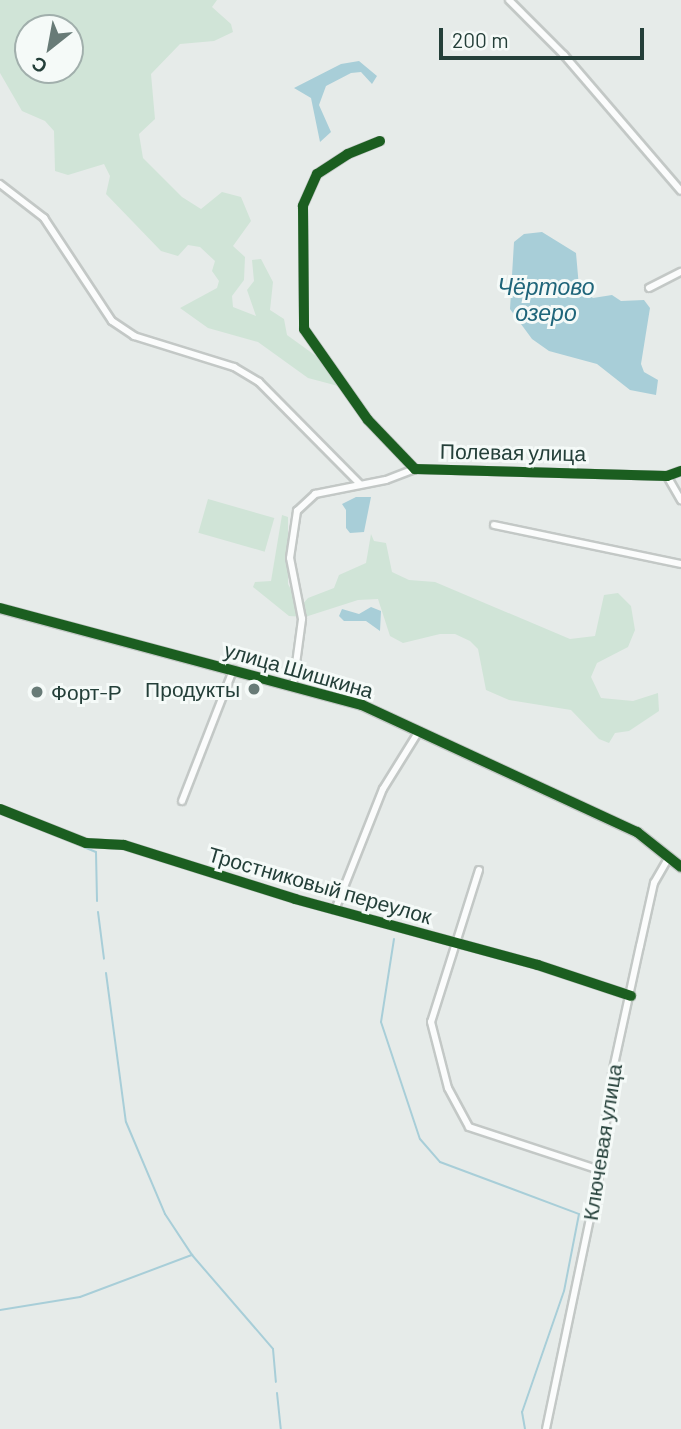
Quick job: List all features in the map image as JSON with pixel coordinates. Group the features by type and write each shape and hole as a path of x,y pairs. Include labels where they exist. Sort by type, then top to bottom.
{"street":[{"path":"509,0 565,55 681,191"},
{"name":"Полевая улица","path":"380,141 348,154 317,174 303,206 304,329 368,420 415,469 667,476 681,471"},
{"path":"0,184 44,218 112,321 134,336 234,367 259,382 360,484"},
{"path":"649,288 681,272"},
{"path":"293,686 302,619 290,558 297,511 315,494 415,469"},
{"path":"667,476 681,500"},
{"path":"494,525 681,564"},
{"name":"улица Шишкина","path":"0,608 362,705 637,832 681,867"},
{"path":"182,801 233,670"},
{"path":"335,910 383,789 419,731"},
{"name":"Тростниковый переулок","path":"0,809 86,843 124,845 335,910 538,965 631,996"},
{"name":"Ключевая улица","path":"546,1429 600,1170 612,1074 654,883 668,859"},
{"path":"478,870 453,944 431,1023 448,1088 469,1127 600,1170"}],"green space":[{"path":"0,0 217,0 212,7 231,24 233,32 214,41 180,44 151,74 155,119 139,134 143,158 182,197 201,209 222,192 241,197 251,221 233,246 245,257 244,280 232,296 233,307 256,316 247,290 254,281 252,260 261,259 273,282 270,310 284,319 287,335 323,361 342,387 308,378 258,342 208,328 180,308 217,288 219,281 212,271 215,261 200,247 188,245 178,256 161,251 106,194 110,176 104,164 68,175 55,171 54,131 45,121 22,111 0,73"},
{"path":"208,499 274,518 265,552 198,533"},
{"path":"282,515 288,517 288,584 300,607 308,598 334,588 339,575 366,563 371,534 374,541 386,543 392,572 409,580 435,582 570,639 595,636 604,595 618,593 631,606 635,630 628,647 597,663 591,677 601,698 633,701 658,693 659,711 629,731 615,733 609,743 599,739 571,710 509,700 486,690 478,649 470,641 455,634 440,634 403,643 390,636 378,599 358,600 305,617 289,616 253,587 255,582 271,581"}],"water":[{"path":"359,61 377,76 372,84 361,72 351,73 326,86 319,105 331,132 320,142 311,98 294,88 341,64"},
{"name":"Чёртово озеро","path":"542,232 576,253 579,287 593,298 612,295 621,301 644,300 650,308 641,364 644,372 658,380 656,395 630,390 597,364 549,351 532,339 510,309 514,242 524,234"},
{"path":"356,497 371,497 364,532 350,533 346,528 346,510 342,504"},
{"path":"371,607 381,611 380,631 366,621 344,621 339,616 342,609 359,614"}],"waterway":[{"path":"9,816 96,852 97,901"},
{"path":"98,912 104,959"},
{"path":"394,939 381,1022 420,1139 440,1162 579,1214 564,1291 522,1412 525,1429"},
{"path":"106,973 126,1122 165,1214 192,1255 273,1349 276,1382"},
{"path":"0,1310 80,1297 192,1255"},
{"path":"277,1393 281,1429"}],"cycle path":[{"path":"380,141 348,154 317,174 303,206 304,329 368,420 415,469 667,476 681,471"},
{"path":"0,608 362,705 637,832 681,867"},
{"path":"0,809 86,843 124,845 295,899 538,965 631,996"}],"place":[{"name":"Продукты","path":"254,689"},
{"name":"Форт-Р","path":"37,692"}]}
